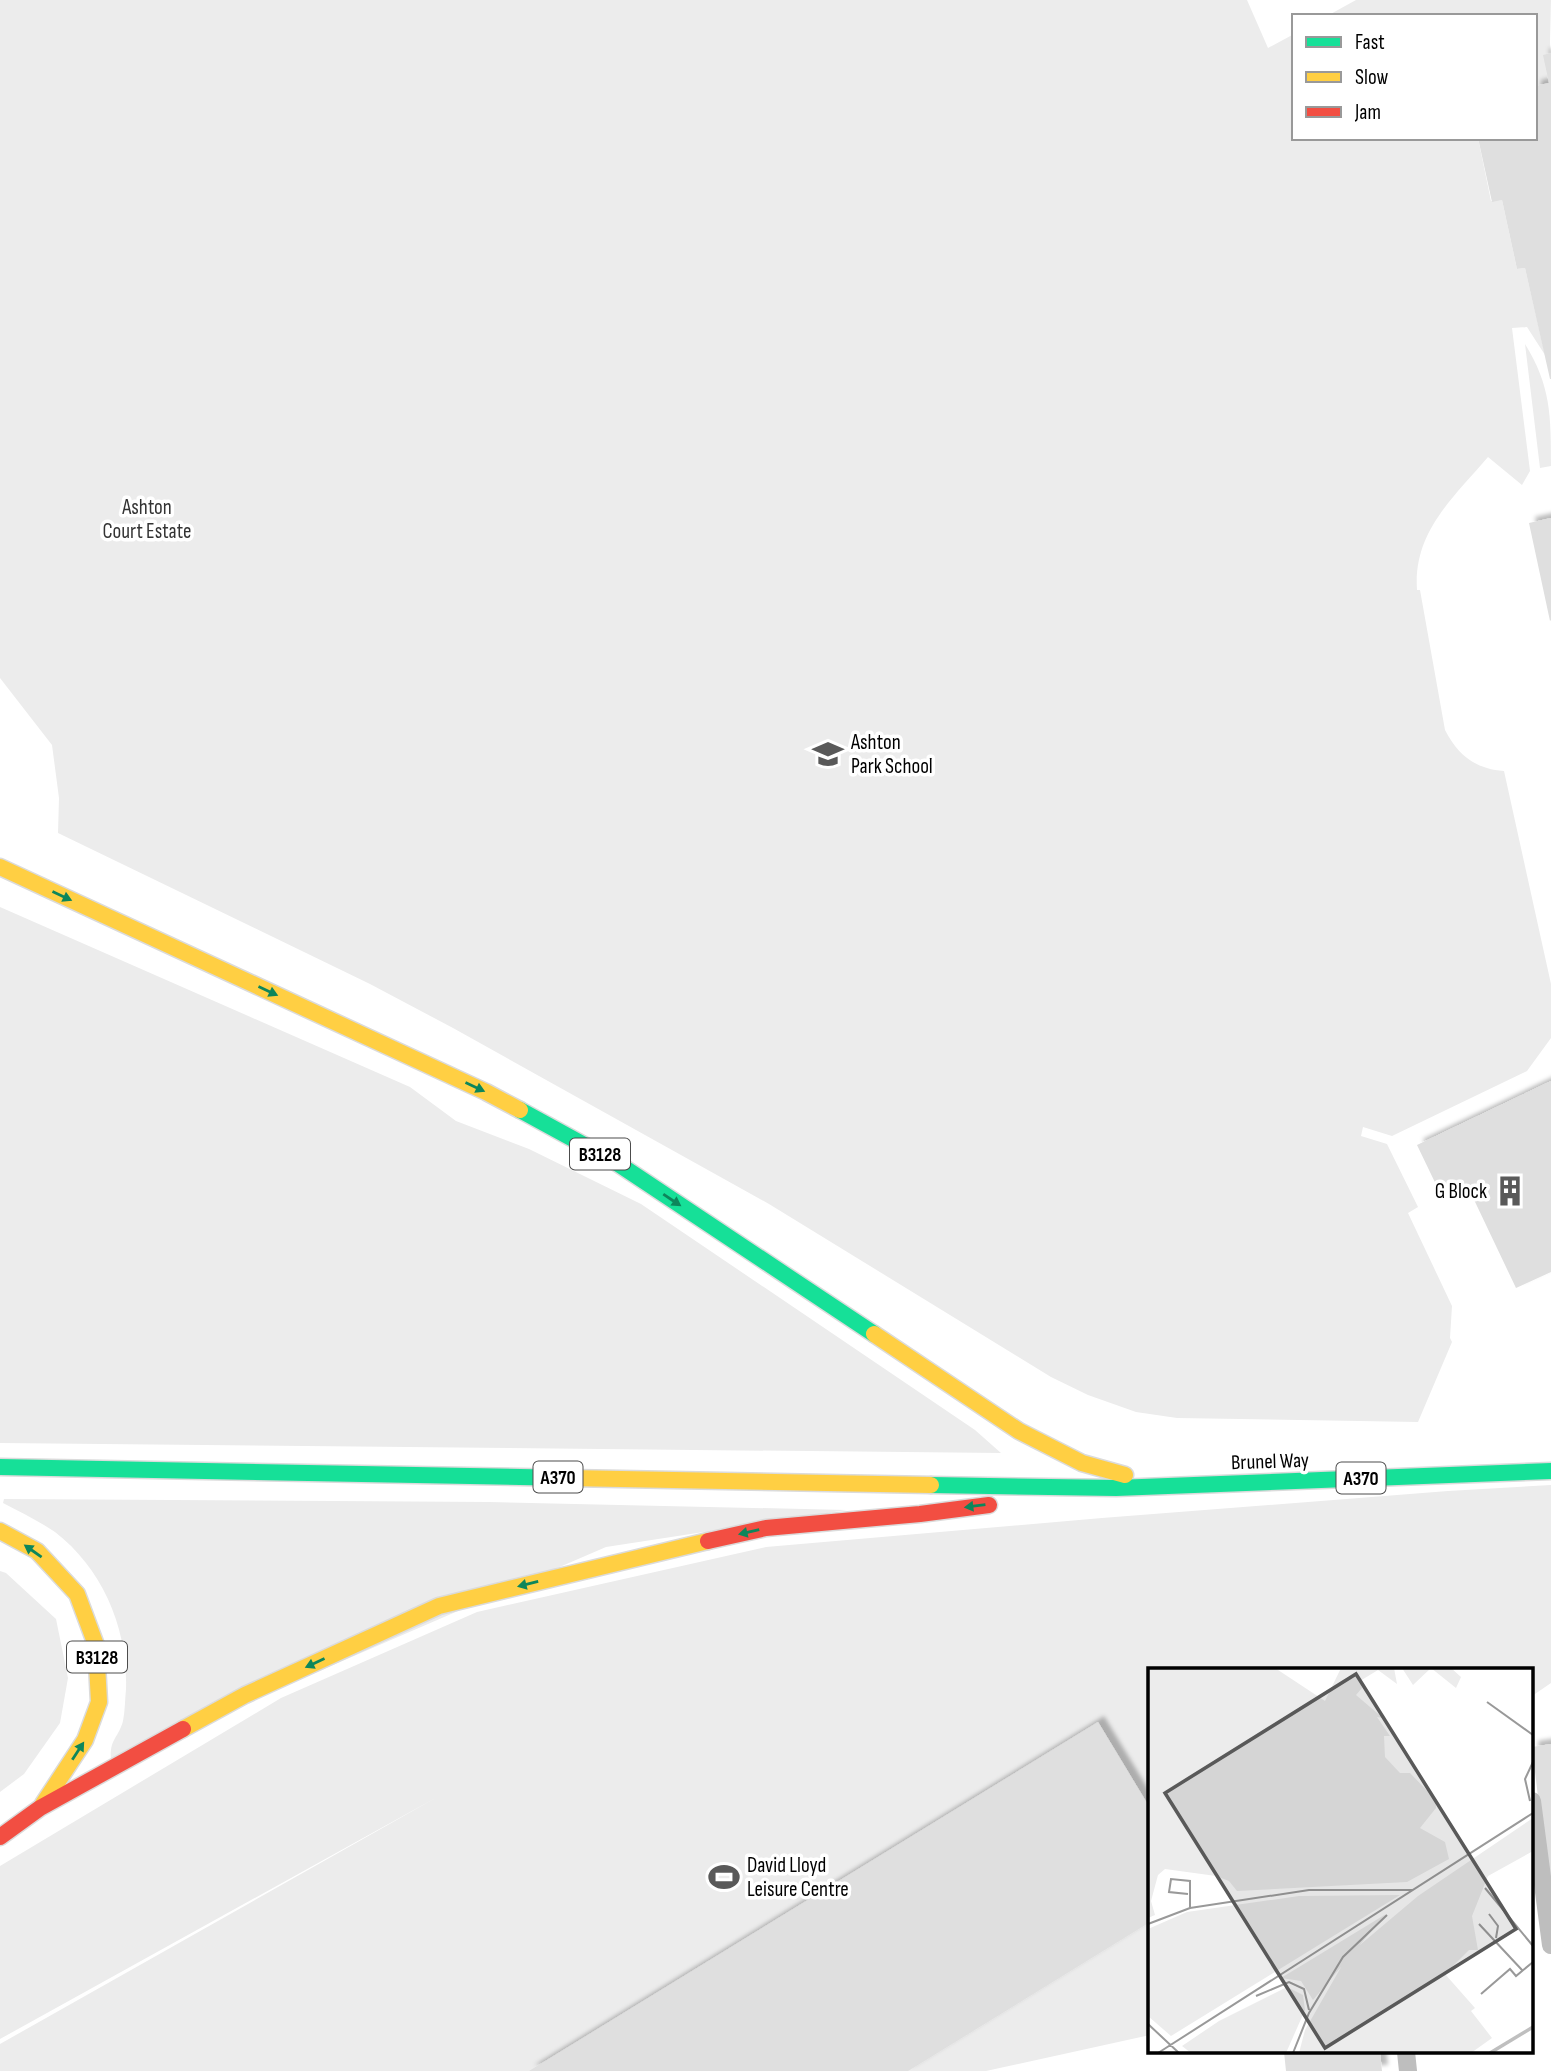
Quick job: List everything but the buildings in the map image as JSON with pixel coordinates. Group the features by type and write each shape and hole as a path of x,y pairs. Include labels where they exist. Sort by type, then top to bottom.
{"highway":[{"name":"B3128","path":"0,867 486,1092 617,1163 1019,1431 1082,1463 1171,1485"},
{"name":"A370","path":"0,1467 1116,1488"},
{"name":"Brunel Way","path":"1116,1488 1551,1471"},
{"name":"B3128","path":"0,1836 40,1808 245,1695 439,1606 610,1563 766,1528 920,1514 1116,1488"},
{"name":"B3128","path":"0,1531 37,1551 77,1594 96,1645 99,1702 85,1740 40,1808"}],"lane":[{"path":"1534,1816 1551,1945"}],"green space":[{"name":"Ashton Park School","path":"0,0 1247,0 1268,48 1292,35 1292,140 1478,140 1491,201 1502,200 1517,269 1525,268 1545,355 1527,327 1512,328 1530,471 1522,485 1488,457 1438,517 1428,533 1417,569 1417,590 1420,590 1445,730 1456,747 1476,764 1504,771 1551,984 1551,1038 1527,1071 1392,1136 1363,1127 1361,1136 1387,1144 1418,1207 1408,1213 1452,1306 1452,1342 1418,1422 1177,1418 1136,1412 1088,1395 1051,1377 769,1204 453,1028 370,984 58,833 59,798 52,745 0,678"},
{"path":"1356,0 1551,0 1549,83 1537,86 1537,14 1331,14"},
{"path":"1525,344 1545,388 1550,416 1551,466 1540,468"},
{"path":"0,907 410,1087 456,1121 529,1149 641,1204 975,1430 1001,1453 0,1443"},
{"path":"1551,1485 1551,1683 1534,1695 1534,1668 1148,1668 1148,2035 986,2071 0,2071 0,2044 439,1796 0,2039 0,1866 281,1698 477,1612 766,1547 1448,1491"},
{"path":"4,1499 489,1502 847,1510 606,1547 111,1761 113,1743 123,1721 126,1689 122,1644 109,1602 87,1564 72,1547 49,1528 3,1503"},
{"path":"0,1571 6,1573 56,1619 68,1678 60,1723 24,1774 0,1792"}],"traffic: fast":[{"path":"520,1110 617,1163 874,1334"},
{"path":"0,1467 569,1478"},
{"path":"931,1485 1116,1488 1551,1471"}],"traffic: slow":[{"path":"0,867 520,1110"},
{"path":"874,1334 1019,1431 1082,1463 1125,1475"},
{"path":"569,1478 931,1485"},
{"path":"0,1531 37,1551 77,1594 96,1645 99,1702 85,1740 43,1804"},
{"path":"183,1729 245,1695 439,1606 708,1541"}],"traffic: jam":[{"path":"708,1541 766,1528 989,1505"},
{"path":"0,1837 40,1808 183,1729"}],"place":[{"name":"Ashton Park School","path":"828,754"},
{"name":"G Block","path":"1510,1191"},
{"name":"David Lloyd Leisure Centre","path":"724,1877"}],"park label":[{"name":"Ashton Court Estate","path":"147,519"}]}
